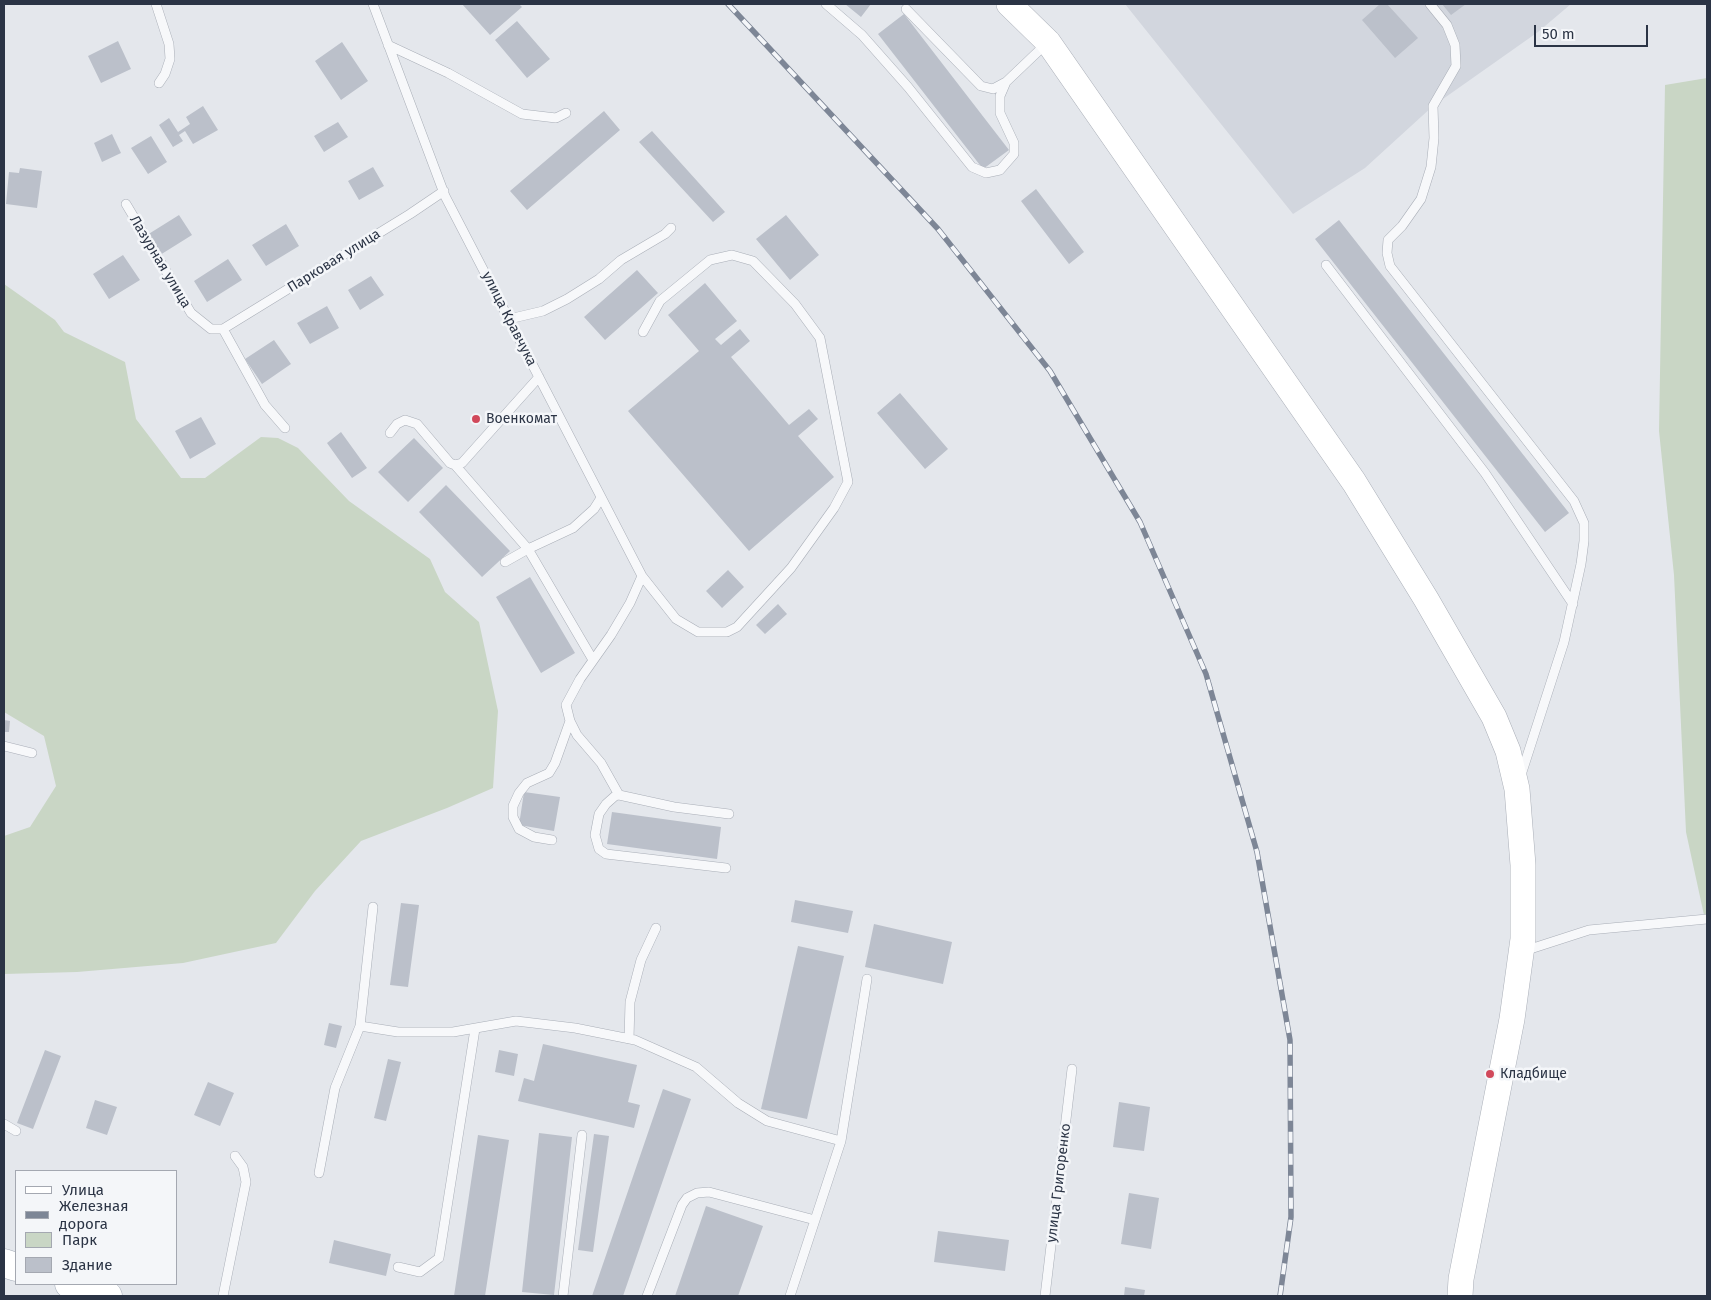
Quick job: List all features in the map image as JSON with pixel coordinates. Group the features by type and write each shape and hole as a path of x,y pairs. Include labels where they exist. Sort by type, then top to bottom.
{"main road":[{"path":"1009,4 1048,42 1354,482 1426,599 1494,717 1508,751 1517,789 1523,865 1523,938 1512,1019 1460,1296"},
{"path":"72,1285 108,1296"}],"lane":[{"path":"156,4 169,44 170,59 165,74 159,83"},
{"name":"улица Кравчука","path":"373,4 444,191 642,576 676,619 698,632 727,632 737,627 791,568 834,508 848,482 820,338 796,304 753,261 732,255 710,260 660,301 643,332"},
{"path":"826,4 862,35 908,87 972,168 986,174 1000,170 1014,154 1014,144 1000,113 1000,96 1006,82"},
{"path":"1430,4 1447,25 1455,45 1456,66 1433,106 1434,138 1431,168 1421,199 1402,226 1388,240 1387,253 1390,266 1574,501 1584,523 1581,564 1564,642 1517,789"},
{"path":"906,9 981,86 993,89 1006,82 1048,42"},
{"path":"388,45 448,73 522,114 556,118 566,113"},
{"name":"Парковая улица","path":"223,329 410,214 444,191"},
{"name":"Лазурная улица","path":"126,204 191,313 211,329 223,329"},
{"path":"509,319 543,311 567,299 599,279 621,260 665,234 671,228"},
{"path":"1326,265 1485,473 1572,604"},
{"path":"223,329 264,405 285,428"},
{"path":"455,465 462,463 468,458 539,377"},
{"path":"390,433 397,424 405,420 417,424 450,462 455,465 528,549 593,660"},
{"path":"505,562 573,528 594,509 601,498"},
{"path":"619,795 601,763 577,735 570,721 566,705 580,679 630,603 642,576"},
{"path":"552,840 534,837 519,829 513,817 513,806 527,784 550,774 570,721"},
{"path":"4,746 32,753"},
{"path":"726,868 606,854 599,850 595,835 599,814 606,804 619,795 728,814"},
{"path":"319,1173 335,1088 360,1026 373,907"},
{"path":"1521,952 1589,930 1707,919"},
{"path":"629,1039 630,1002 641,960 656,928"},
{"path":"790,1296 841,1141 867,979"},
{"path":"360,1026 398,1032 453,1032 516,1021 575,1028 629,1039 696,1068 738,1103 767,1121 841,1141"},
{"path":"398,1267 420,1272 439,1258 475,1028"},
{"name":"улица Григоренко","path":"1045,1296 1072,1069"},
{"path":"4,1124 16,1131"},
{"path":"563,1296 582,1135"},
{"path":"223,1296 246,1182 242,1167 235,1156"},
{"path":"646,1296 682,1205 687,1198 697,1193 709,1192 815,1220"}],"shaded area":[{"path":"1125,4 1571,4 1538,32 1433,106 1365,168 1293,214"}],"green space":[{"path":"1707,78 1707,929 1686,832 1674,575 1659,431 1665,85"},
{"path":"4,284 55,320 64,332 125,362 136,419 181,478 205,478 261,437 278,438 298,448 349,501 430,559 445,592 479,622 498,711 493,788 361,841 315,891 276,943 183,963 77,972 4,974 4,836 30,827 56,786 44,736 4,712"}],"building":[{"path":"462,4 519,4 522,7 490,35"},
{"path":"845,4 871,4 861,17"},
{"path":"1380,4 1387,4 1418,38 1395,58 1362,20"},
{"path":"1442,4 1466,4 1451,15"},
{"path":"904,14 1009,150 983,169 878,34"},
{"path":"517,21 550,59 527,78 495,40"},
{"path":"118,41 131,69 101,83 88,56"},
{"path":"342,42 368,81 341,100 315,61"},
{"path":"203,106 218,130 193,144 185,131 179,135 183,141 173,147 159,125 169,118 178,132 190,124 186,117"},
{"path":"604,111 620,130 527,210 510,191"},
{"path":"338,122 348,137 324,152 314,136"},
{"path":"652,131 725,212 713,222 639,142"},
{"path":"112,134 121,153 102,162 94,143"},
{"path":"151,136 167,162 148,174 131,148"},
{"path":"373,167 384,186 359,200 348,181"},
{"path":"20,168 42,171 37,208 6,204 9,172 19,173"},
{"path":"1036,189 1084,252 1069,264 1021,201"},
{"path":"179,215 192,235 160,255 147,235"},
{"path":"786,215 819,255 790,280 756,239"},
{"path":"1339,220 1569,513 1545,532 1315,239"},
{"path":"286,224 299,246 266,266 252,245"},
{"path":"123,255 140,280 109,299 93,274"},
{"path":"228,259 242,280 207,302 194,281"},
{"path":"637,270 658,293 605,340 584,317"},
{"path":"371,276 384,295 360,310 348,290"},
{"path":"705,283 737,321 715,339 721,345 740,329 750,341 731,357 789,425 809,409 818,419 798,436 834,477 749,551 628,411 699,351 668,315"},
{"path":"327,306 339,328 310,344 297,323"},
{"path":"274,340 291,364 262,384 245,359"},
{"path":"900,393 948,449 925,469 877,413"},
{"path":"201,417 216,444 190,459 175,431"},
{"path":"341,432 367,468 352,478 327,443"},
{"path":"414,438 443,468 408,502 378,472"},
{"path":"446,485 510,551 482,577 419,512"},
{"path":"728,570 744,587 722,608 706,591"},
{"path":"530,577 575,653 541,673 496,597"},
{"path":"778,604 787,614 765,634 756,625"},
{"path":"4,720 10,721 9,732 4,732"},
{"path":"524,792 560,797 554,831 519,825"},
{"path":"612,812 721,827 717,859 607,844"},
{"path":"795,900 853,911 848,933 791,922"},
{"path":"401,903 419,905 408,987 390,985"},
{"path":"874,924 952,942 943,984 865,967"},
{"path":"798,946 844,956 807,1119 761,1109"},
{"path":"329,1023 342,1026 336,1048 324,1045"},
{"path":"543,1044 637,1065 628,1102 640,1105 634,1128 518,1101 524,1078 534,1081"},
{"path":"45,1050 61,1056 33,1129 17,1123"},
{"path":"499,1050 518,1054 514,1076 495,1072"},
{"path":"388,1059 401,1062 386,1121 374,1118"},
{"path":"208,1082 234,1093 220,1126 194,1115"},
{"path":"663,1089 691,1099 623,1296 592,1296"},
{"path":"95,1100 117,1107 107,1135 86,1128"},
{"path":"1119,1102 1150,1107 1144,1151 1113,1147"},
{"path":"539,1133 572,1137 554,1295 522,1292"},
{"path":"594,1134 609,1136 593,1252 578,1250"},
{"path":"478,1135 509,1140 485,1296 454,1296"},
{"path":"1129,1193 1159,1198 1151,1249 1121,1244"},
{"path":"706,1206 763,1226 738,1296 675,1296"},
{"path":"938,1231 1009,1240 1005,1271 934,1262"},
{"path":"334,1240 391,1254 386,1276 329,1263"},
{"path":"1125,1287 1145,1290 1144,1296 1124,1296"}],"railway":[{"path":"728,4 938,229 1050,371 1140,522 1206,674 1257,852 1290,1040 1291,1217 1280,1296"}],"place":[{"name":"Военкомат","path":"476,419"},
{"name":"Кладбище","path":"1490,1074"}]}
